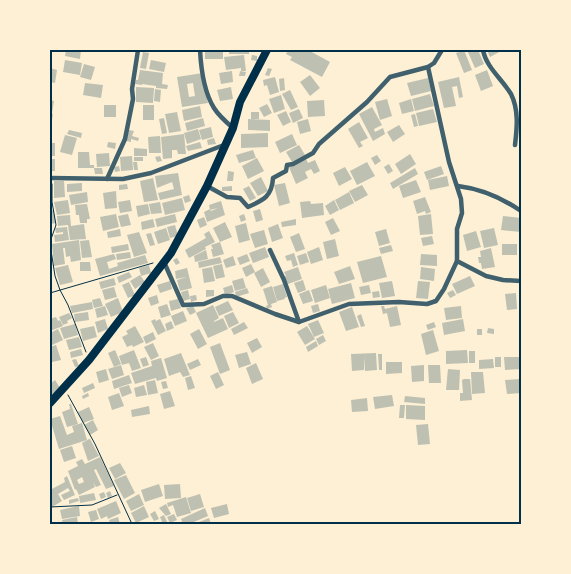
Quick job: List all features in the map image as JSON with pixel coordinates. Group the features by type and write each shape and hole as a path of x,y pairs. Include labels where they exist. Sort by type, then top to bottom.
{"highway":[{"path":"50,403 89,360 171,253 207,186 233,128 240,102 267,50"}],"street":[{"path":"107,179 125,139 133,99 132,89 138,50"},
{"path":"200,50 209,98 215,109 233,128"},
{"path":"207,186 227,197 240,198 248,206 263,200 273,188 273,178 286,171 287,165 293,164 313,152 319,144 324,142 367,102 390,77 428,67 439,57 442,50"},
{"path":"483,50 484,56 492,69 511,95 517,113 518,130 516,145"},
{"path":"164,262 183,305 204,304 224,296 232,296 299,322 349,304 400,302 427,304 436,301 457,261 457,229 462,214 458,186 449,162 428,67"},
{"path":"51,178 123,179 151,173 224,145"},
{"path":"458,186 479,189 512,205 521,212"},
{"path":"270,250 284,280 299,322"},
{"path":"457,261 486,276 503,280 521,281"}],"path":[{"path":"51,178 52,202 56,225 50,243 55,276 68,304 89,360"},
{"path":"50,292 148,264 164,262"},
{"path":"64,387 95,444 132,524"},
{"path":"50,507 92,505 118,495"}],"building":[{"path":"66,50 81,50 80,59 65,56"},
{"path":"205,50 223,50 223,59 205,59"},
{"path":"229,50 249,50 249,54 229,54"},
{"path":"288,50 308,50 330,62 322,77 290,60 292,57 286,54"},
{"path":"464,50 472,70 464,73 456,53"},
{"path":"467,50 478,50 484,64 475,68"},
{"path":"487,50 503,50 490,57"},
{"path":"143,52 149,53 146,69 140,68"},
{"path":"244,55 246,71 241,71 241,68 226,70 224,57"},
{"path":"252,55 257,56 257,61 251,60"},
{"path":"65,60 82,63 80,75 63,72"},
{"path":"151,60 166,63 164,72 149,69"},
{"path":"84,64 95,67 91,80 80,77"},
{"path":"50,68 57,70 55,83 50,82"},
{"path":"268,68 272,69 269,76 265,75"},
{"path":"140,70 163,73 162,84 168,85 167,89 135,84"},
{"path":"487,70 493,86 481,91 475,75"},
{"path":"232,71 233,82 221,84 219,73"},
{"path":"240,71 246,72 245,76 239,76"},
{"path":"203,73 208,103 182,107 177,77","holes":["193,83 195,96 189,97 187,84"]},
{"path":"310,75 320,88 310,96 300,82"},
{"path":"275,77 279,92 270,95 267,85 264,86 263,80"},
{"path":"459,77 463,97 459,98 457,86 452,87 456,106 444,108 438,82"},
{"path":"284,78 285,90 280,91 279,79"},
{"path":"428,78 431,91 411,96 407,83"},
{"path":"85,83 103,85 101,98 83,95"},
{"path":"136,87 154,88 153,103 136,102"},
{"path":"231,87 233,99 220,101 217,90"},
{"path":"155,89 161,90 160,102 154,101"},
{"path":"290,90 298,107 291,110 282,94"},
{"path":"430,94 434,106 415,111 412,99"},
{"path":"281,95 285,109 274,113 269,99"},
{"path":"387,99 392,116 380,120 375,102"},
{"path":"411,99 414,111 402,114 399,103"},
{"path":"50,100 54,101 52,113 50,112"},
{"path":"324,100 325,116 308,117 307,101"},
{"path":"267,104 272,113 264,117 259,108"},
{"path":"104,105 116,105 116,117 104,117"},
{"path":"143,105 154,105 154,120 143,120"},
{"path":"200,106 202,117 184,121 182,110"},
{"path":"372,107 382,125 374,129 375,132 383,128 385,134 373,141 359,114"},
{"path":"299,109 303,118 293,123 289,113"},
{"path":"433,109 437,122 419,126 416,113"},
{"path":"286,111 291,122 283,126 277,115"},
{"path":"177,112 181,131 169,133 165,114"},
{"path":"251,112 259,112 259,119 251,119"},
{"path":"50,113 53,114 51,126 50,126"},
{"path":"415,114 418,126 414,127 411,115"},
{"path":"164,118 167,133 162,134 159,119"},
{"path":"203,118 205,126 187,131 185,123"},
{"path":"248,119 270,120 270,131 248,130"},
{"path":"308,119 311,131 300,134 297,122"},
{"path":"359,122 368,138 360,142 363,146 359,148 348,129"},
{"path":"399,125 405,134 393,142 387,132"},
{"path":"211,127 213,137 202,140 199,130"},
{"path":"198,129 201,139 187,144 184,133"},
{"path":"69,130 82,133 81,138 67,134"},
{"path":"129,130 134,131 132,136 139,138 138,141 131,139 131,142 126,141"},
{"path":"268,133 268,147 241,148 241,134"},
{"path":"184,134 186,154 178,154 177,150 172,150 172,158 163,159 161,137"},
{"path":"292,134 297,145 280,153 275,142"},
{"path":"65,135 77,138 72,155 60,152"},
{"path":"160,136 161,153 149,153 148,137"},
{"path":"214,138 216,144 208,145 207,140"},
{"path":"108,142 116,143 115,149 107,147"},
{"path":"200,142 202,148 188,151 186,146"},
{"path":"50,143 55,143 55,156 50,156"},
{"path":"299,145 305,155 292,162 286,152"},
{"path":"134,148 147,149 147,156 134,156"},
{"path":"253,150 256,158 239,163 236,155"},
{"path":"78,152 89,152 90,165 94,165 94,168 78,168"},
{"path":"109,153 110,166 97,167 96,154"},
{"path":"410,154 416,164 401,174 395,164"},
{"path":"377,155 381,161 375,165 371,158"},
{"path":"132,156 133,170 121,171 120,157"},
{"path":"160,156 162,161 157,162 155,157"},
{"path":"134,157 143,157 143,161 134,161"},
{"path":"257,158 264,171 248,179 242,166"},
{"path":"50,159 55,159 55,171 50,171"},
{"path":"306,159 308,163 315,160 320,171 314,174 311,169 305,172 308,178 296,184 289,167"},
{"path":"133,162 137,162 138,170 134,170"},
{"path":"367,162 375,176 357,185 350,171"},
{"path":"389,164 393,171 388,174 384,167"},
{"path":"119,166 120,171 115,172 114,167"},
{"path":"441,166 444,174 427,180 424,172"},
{"path":"345,167 352,179 339,186 333,173"},
{"path":"94,168 102,168 103,174 95,174"},
{"path":"415,168 418,174 393,189 390,183"},
{"path":"228,171 234,172 233,181 227,181"},
{"path":"178,173 182,195 160,200 158,193 174,189 172,182 157,188 155,176"},
{"path":"447,176 449,186 430,190 428,180"},
{"path":"261,177 268,191 258,196 250,183"},
{"path":"153,178 158,200 144,202 140,181"},
{"path":"416,180 421,192 403,198 399,186"},
{"path":"54,181 64,181 65,197 54,198"},
{"path":"82,183 82,191 67,192 67,184"},
{"path":"285,183 290,203 279,206 274,185"},
{"path":"127,184 128,189 119,190 119,185"},
{"path":"362,185 368,195 355,202 349,191"},
{"path":"232,186 232,191 222,191 222,187"},
{"path":"249,186 256,198 250,201 243,189"},
{"path":"116,191 117,208 105,209 103,193"},
{"path":"87,192 88,202 71,205 69,195"},
{"path":"349,192 354,203 340,210 335,200"},
{"path":"189,195 191,201 185,203 183,197"},
{"path":"425,197 431,212 426,214 425,211 417,214 413,201"},
{"path":"182,198 185,210 165,215 162,203"},
{"path":"68,200 70,213 57,215 54,202"},
{"path":"130,200 132,211 120,213 118,202"},
{"path":"334,200 339,210 330,215 325,206"},
{"path":"221,201 225,215 207,222 204,212 210,209 209,205"},
{"path":"310,201 311,204 323,203 324,215 302,218 300,202"},
{"path":"160,202 162,213 151,214 149,204"},
{"path":"87,204 90,219 87,219 87,223 80,223 79,215 76,215 75,205"},
{"path":"148,204 150,214 138,217 136,206"},
{"path":"260,209 263,220 256,222 253,211"},
{"path":"53,210 56,223 50,224 50,211"},
{"path":"116,214 119,227 103,231 100,217"},
{"path":"128,214 131,225 121,227 118,216"},
{"path":"175,214 177,222 157,227 155,219"},
{"path":"244,214 246,220 241,222 239,216"},
{"path":"431,214 433,234 420,235 418,216"},
{"path":"70,215 71,226 84,224 86,239 70,240 68,225 58,226 57,216"},
{"path":"503,216 521,218 521,232 501,230"},
{"path":"204,217 207,225 200,228 197,220"},
{"path":"333,218 340,231 331,235 325,222"},
{"path":"153,219 155,227 142,230 141,222"},
{"path":"296,219 296,225 282,227 281,222"},
{"path":"225,222 232,237 220,242 213,228"},
{"path":"246,223 250,240 239,243 235,226"},
{"path":"278,224 283,238 272,242 268,228"},
{"path":"175,225 178,236 170,238 167,227"},
{"path":"67,227 69,240 55,242 54,235 63,234 63,232 56,233 55,228"},
{"path":"166,228 170,240 158,244 154,232"},
{"path":"494,228 498,245 484,248 480,231"},
{"path":"120,229 121,236 108,238 107,232"},
{"path":"386,229 390,243 379,246 375,232"},
{"path":"264,230 268,244 255,248 250,234"},
{"path":"209,231 215,242 189,258 185,250 206,238 204,234"},
{"path":"476,231 481,247 467,251 463,235"},
{"path":"139,232 147,253 134,257 127,235"},
{"path":"151,233 155,245 150,246 146,234"},
{"path":"299,233 305,249 296,252 290,237"},
{"path":"432,236 434,244 423,246 421,238"},
{"path":"335,239 339,256 327,259 323,242"},
{"path":"79,240 81,260 71,262 70,256 66,257 65,248 63,248 65,264 54,266 52,244"},
{"path":"89,240 92,257 82,258 80,241"},
{"path":"220,242 224,254 213,257 211,245"},
{"path":"128,244 129,250 112,253 111,247"},
{"path":"502,244 517,244 517,255 502,255"},
{"path":"391,245 393,251 381,254 379,248"},
{"path":"265,247 269,257 253,263 249,253"},
{"path":"319,247 323,260 311,264 307,252"},
{"path":"491,248 495,267 482,269 478,257 481,257 480,251"},
{"path":"206,250 208,259 195,262 194,256"},
{"path":"130,252 131,258 117,260 116,254"},
{"path":"294,253 298,265 293,267 291,260 287,261 285,256"},
{"path":"306,253 309,262 300,265 297,256"},
{"path":"114,254 116,259 107,262 109,269 118,266 117,263 145,255 148,263 100,276 95,259"},
{"path":"247,254 250,261 240,265 237,258"},
{"path":"421,254 437,255 437,266 420,265"},
{"path":"233,256 236,265 226,268 223,260"},
{"path":"381,256 387,277 363,283 357,262"},
{"path":"220,257 222,263 199,268 198,262"},
{"path":"177,258 180,263 176,265 173,260"},
{"path":"80,262 90,262 91,271 80,271"},
{"path":"222,264 225,277 216,279 213,266"},
{"path":"251,264 255,272 246,277 242,268"},
{"path":"68,265 73,282 60,285 55,268"},
{"path":"149,265 151,273 141,276 139,268"},
{"path":"350,266 355,279 339,284 334,272"},
{"path":"212,267 215,281 204,283 202,269"},
{"path":"298,267 302,279 288,284 283,277 286,276 284,272"},
{"path":"421,267 435,269 434,281 420,279"},
{"path":"187,268 192,288 180,291 177,280 187,277 176,279 175,271"},
{"path":"263,268 270,282 261,287 254,273"},
{"path":"129,272 132,277 119,283 117,277"},
{"path":"140,275 145,282 135,289 130,281"},
{"path":"470,276 475,286 457,294 452,284"},
{"path":"114,278 116,285 101,289 99,282"},
{"path":"243,278 246,288 235,291 232,281"},
{"path":"303,280 306,290 298,293 294,283"},
{"path":"170,281 172,289 160,293 157,285"},
{"path":"392,281 395,296 382,298 379,283"},
{"path":"418,281 430,282 428,299 416,298"},
{"path":"129,282 135,295 128,298 122,285"},
{"path":"351,283 355,298 332,304 328,289"},
{"path":"283,284 287,297 277,301 273,287"},
{"path":"232,285 234,292 225,295 223,288"},
{"path":"326,285 330,298 315,303 311,290"},
{"path":"369,285 371,293 361,295 359,287"},
{"path":"272,286 277,302 271,304 272,307 267,309 266,306 268,305 263,289"},
{"path":"114,287 117,297 105,300 102,290"},
{"path":"247,288 249,293 236,297 235,292"},
{"path":"188,290 190,299 183,301 181,292"},
{"path":"206,290 214,290 214,296 206,297"},
{"path":"309,290 313,301 303,304 299,294"},
{"path":"453,290 456,295 450,298 447,293"},
{"path":"379,291 380,297 373,298 372,292"},
{"path":"516,293 517,309 507,310 505,294"},
{"path":"157,295 159,303 151,306 148,298"},
{"path":"196,295 197,300 191,302 190,296"},
{"path":"100,298 103,306 94,308 92,300"},
{"path":"118,298 123,312 111,317 105,304"},
{"path":"178,299 181,308 171,311 169,301"},
{"path":"228,301 233,310 219,316 215,307"},
{"path":"92,302 93,309 72,313 70,306"},
{"path":"167,304 171,315 161,318 158,307"},
{"path":"318,304 320,311 313,313 311,306"},
{"path":"213,305 219,318 214,322 223,318 228,329 208,338 196,313"},
{"path":"105,306 108,315 97,318 95,309"},
{"path":"193,306 196,312 190,315 186,308"},
{"path":"381,306 384,306 385,309 397,306 401,325 390,327 387,313 383,314"},
{"path":"461,306 462,318 446,320 444,308"},
{"path":"352,307 359,327 346,331 339,312"},
{"path":"183,311 187,321 175,326 171,316"},
{"path":"88,312 89,320 75,322 74,314"},
{"path":"233,312 239,323 229,328 224,316"},
{"path":"69,313 72,318 63,325 59,317"},
{"path":"361,314 365,326 361,327 357,316"},
{"path":"56,317 63,326 50,331 50,319"},
{"path":"105,319 108,329 98,333 95,322"},
{"path":"155,319 156,321 160,319 166,331 158,335 151,321"},
{"path":"463,319 465,331 444,335 442,323"},
{"path":"318,320 324,333 314,337 308,324"},
{"path":"171,321 174,328 167,331 165,324"},
{"path":"244,322 248,328 234,335 231,329"},
{"path":"434,322 436,327 428,330 426,325"},
{"path":"75,324 78,335 64,339 60,328"},
{"path":"94,326 97,337 83,341 80,329"},
{"path":"135,326 144,342 133,347 132,345 127,347 122,337 128,334 126,331"},
{"path":"307,326 315,339 305,345 297,332"},
{"path":"488,328 494,329 494,334 487,333"},
{"path":"58,329 63,340 52,345 50,333"},
{"path":"199,329 207,344 198,349 190,334"},
{"path":"477,329 482,329 482,335 477,335"},
{"path":"433,330 439,351 426,355 421,334"},
{"path":"153,332 156,339 146,344 143,337"},
{"path":"323,335 326,341 319,345 316,339"},
{"path":"79,337 82,347 69,350 66,340"},
{"path":"257,338 262,347 252,353 247,343"},
{"path":"316,341 318,346 308,352 306,347"},
{"path":"153,343 159,356 151,360 144,347"},
{"path":"220,343 230,370 220,374 210,347"},
{"path":"56,345 61,360 52,362 50,347"},
{"path":"81,349 83,355 71,358 70,352"},
{"path":"115,350 121,364 114,367 108,353"},
{"path":"134,350 141,368 132,371 129,363 122,365 119,356"},
{"path":"467,350 468,363 446,364 446,351"},
{"path":"469,351 475,351 475,363 469,363"},
{"path":"247,352 251,364 239,368 235,355"},
{"path":"181,353 190,375 183,377 180,372 169,376 164,359"},
{"path":"376,353 377,370 365,371 364,356 364,370 352,371 351,354"},
{"path":"378,354 382,354 382,370 379,370"},
{"path":"146,357 149,365 143,367 140,359"},
{"path":"495,357 501,357 501,367 495,367"},
{"path":"504,357 521,357 521,369 505,370"},
{"path":"161,358 167,378 157,381 156,378 135,384 131,373 152,366 151,361"},
{"path":"76,359 79,366 75,367 72,360"},
{"path":"198,359 201,365 190,370 187,364"},
{"path":"493,359 494,368 479,369 479,360"},
{"path":"386,362 402,362 402,373 386,374"},
{"path":"256,363 263,379 252,384 246,368"},
{"path":"121,365 124,375 112,379 108,369"},
{"path":"424,365 424,381 412,382 411,366"},
{"path":"428,365 440,365 441,383 429,383"},
{"path":"106,369 109,380 99,383 96,372"},
{"path":"448,369 460,370 459,390 446,390"},
{"path":"218,372 224,385 216,389 210,376"},
{"path":"471,372 483,372 485,393 472,394"},
{"path":"129,375 132,383 114,389 112,381"},
{"path":"191,376 195,388 188,390 185,378"},
{"path":"470,379 472,400 460,401 460,393 463,393 462,380"},
{"path":"521,379 521,393 507,394 505,380"},
{"path":"55,380 60,388 50,396 50,384"},
{"path":"155,380 158,393 148,395 146,382"},
{"path":"166,381 168,388 163,389 161,382"},
{"path":"93,383 95,388 84,393 82,388"},
{"path":"129,385 132,393 122,397 119,388"},
{"path":"144,385 147,395 136,397 134,388"},
{"path":"170,391 175,406 164,409 160,394"},
{"path":"88,393 89,396 83,399 82,396"},
{"path":"119,393 124,406 112,410 108,397"},
{"path":"392,395 394,406 375,409 373,397"},
{"path":"405,396 425,398 425,404 404,402"},
{"path":"367,398 368,411 352,412 351,400"},
{"path":"69,404 71,404 78,424 67,427 62,412 70,409"},
{"path":"400,405 405,405 404,418 399,418"},
{"path":"406,405 425,406 425,420 406,419"},
{"path":"149,406 150,414 132,417 131,410"},
{"path":"89,407 94,419 83,423 78,412"},
{"path":"60,416 67,435 74,432 72,426 82,423 87,440 59,449 50,419"},
{"path":"93,420 98,430 90,435 84,425"},
{"path":"428,424 430,444 418,445 416,425"},
{"path":"89,439 99,456 88,461 82,443"},
{"path":"72,446 76,458 64,462 60,450"},
{"path":"100,457 114,486 106,489 96,469 94,470 101,485 96,487 93,482 95,487 79,495 75,490 68,471 78,466 76,462 82,459 85,464","holes":["82,477 84,482 79,484 77,480"]},
{"path":"120,463 126,473 115,479 109,468"},
{"path":"126,475 135,493 124,499 114,480"},
{"path":"67,476 75,495 64,500 61,495 70,491 68,488 58,494 62,501 52,507 50,503 50,490 65,482 64,478"},
{"path":"159,484 163,496 145,502 141,490"},
{"path":"180,484 181,498 165,499 164,485"},
{"path":"110,491 112,496 108,498 106,493"},
{"path":"104,492 106,497 101,499 99,494"},
{"path":"94,493 96,500 80,503 79,496"},
{"path":"139,494 144,505 131,511 126,501"},
{"path":"200,494 204,507 191,511 187,498"},
{"path":"186,497 191,513 177,517 173,505 168,507 167,503"},
{"path":"78,498 79,501 69,504 69,500"},
{"path":"116,501 121,513 108,519 107,516 101,519 97,509"},
{"path":"166,504 171,514 166,516 159,508"},
{"path":"227,504 229,514 214,518 211,508"},
{"path":"79,506 80,516 62,519 60,510"},
{"path":"144,506 149,517 136,523 131,513"},
{"path":"205,508 208,516 189,524 183,524 181,519"},
{"path":"96,510 99,519 91,522 88,512"},
{"path":"155,511 159,519 154,521 150,514"},
{"path":"174,514 177,520 170,523 167,517"},
{"path":"164,515 168,524 163,524 160,517"},
{"path":"77,517 78,524 63,524 62,520"},
{"path":"118,517 120,524 110,524 109,520"},
{"path":"209,518 211,524 194,524"}]}
